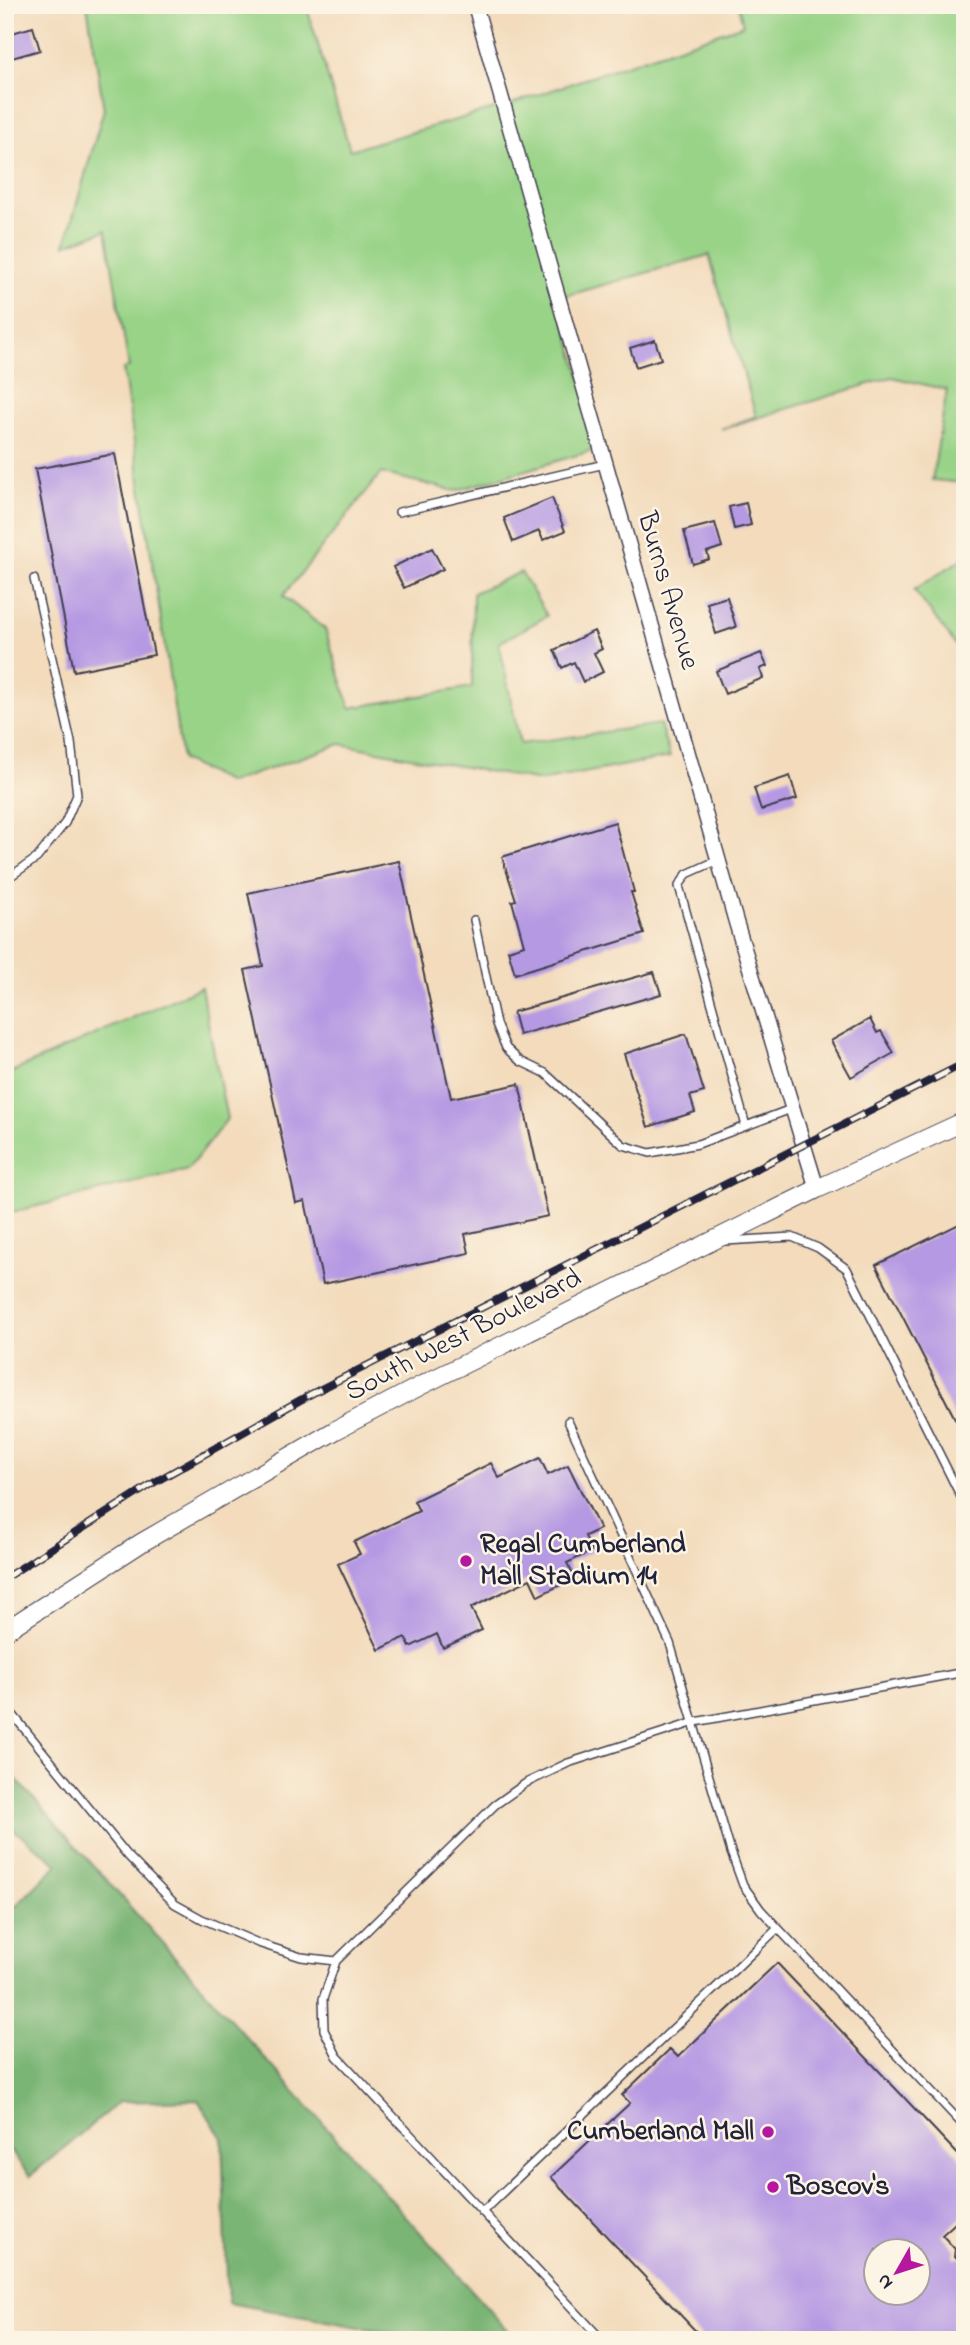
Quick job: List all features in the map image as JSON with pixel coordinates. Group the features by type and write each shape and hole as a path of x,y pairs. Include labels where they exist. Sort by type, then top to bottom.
{"street":[{"name":"Burns Avenue","path":"475,5 718,860 817,1189"},
{"name":"South West Boulevard","path":"5,1631 141,1542 336,1430 817,1189 965,1121"}],"lane":[{"path":"398,512 606,464"},
{"path":"5,880 37,858 65,823 77,795 71,742 34,579"},
{"path":"718,860 687,874 679,886 746,1125"},
{"path":"474,920 496,1024 506,1048 520,1061 545,1073 623,1145 650,1153 698,1144 792,1109"},
{"path":"710,1242 792,1237 818,1248 847,1269 965,1504"},
{"path":"568,1421 670,1643 743,1885 761,1910 965,2127"},
{"path":"602,2340 337,2056 324,2030 323,1999 336,1961 495,1805 526,1783 568,1763 695,1722 965,1672"},
{"path":"5,1705 128,1856 175,1904 258,1943 301,1957 336,1961"},
{"path":"482,2212 778,1928"}],"green space":[{"path":"87,5 306,5 350,150 505,106 743,25 738,5 965,5 965,483 932,480 947,390 892,377 721,429 756,416 709,255 558,298 601,448 455,491 381,473 283,596 325,629 350,708 472,687 473,593 521,572 547,616 499,643 520,744 660,724 670,757 540,781 340,744 229,783 182,760 123,369 129,367 106,230 65,245 104,109"},
{"path":"965,557 965,657 914,590"},
{"path":"201,987 227,1119 188,1169 5,1214 5,1075"},
{"path":"10,1772 516,2340 416,2340 397,2334 228,2303 222,2138 198,2100 119,2102 30,2176 5,2144 5,1917 58,1864 5,1823 5,1784"}],"building":[{"path":"33,27 40,50 5,60 5,35"},
{"path":"655,340 661,359 636,367 630,348"},
{"path":"115,454 154,655 74,671 35,469"},
{"path":"552,498 565,531 543,540 539,531 513,542 504,518"},
{"path":"746,503 751,525 734,529 729,507"},
{"path":"715,523 722,547 707,552 709,559 693,564 684,531"},
{"path":"432,548 443,569 404,588 393,567"},
{"path":"727,597 736,627 716,634 707,603"},
{"path":"594,631 602,649 594,653 603,672 583,682 574,662 562,668 554,650"},
{"path":"761,653 767,666 760,669 763,678 725,694 716,671"},
{"path":"790,776 797,799 761,810 754,788"},
{"path":"615,822 644,934 515,974 508,950 524,945 512,901 516,900 502,857"},
{"path":"399,861 451,1098 519,1084 548,1216 465,1234 469,1253 323,1284 305,1201 296,1203 245,970 263,966 248,893"},
{"path":"654,972 661,994 519,1035 513,1012"},
{"path":"870,1019 877,1033 881,1031 894,1053 851,1077 831,1041"},
{"path":"686,1034 704,1092 690,1096 695,1112 648,1127 624,1054"},
{"path":"965,1221 965,1438 876,1265"},
{"path":"540,1458 548,1475 568,1465 600,1529 585,1536 592,1551 567,1563 575,1578 538,1596 530,1579 471,1608 482,1630 443,1648 437,1634 410,1647 405,1637 379,1650 338,1564 360,1554 354,1542 419,1511 414,1501 491,1463 499,1478"},
{"name":"Cumberland Mall","path":"777,1963 965,2162 965,2214 942,2235 955,2249 954,2257 965,2259 965,2340 704,2340 551,2177 630,2103 622,2095 670,2049 678,2057"}],"railway":[{"path":"5,1578 155,1482 311,1394 965,1063"}],"place":[{"name":"Regal Cumberland Mall Stadium 14","path":"466,1561"},
{"name":"Cumberland Mall","path":"768,2132"},
{"name":"Boscov's","path":"773,2187"}]}
